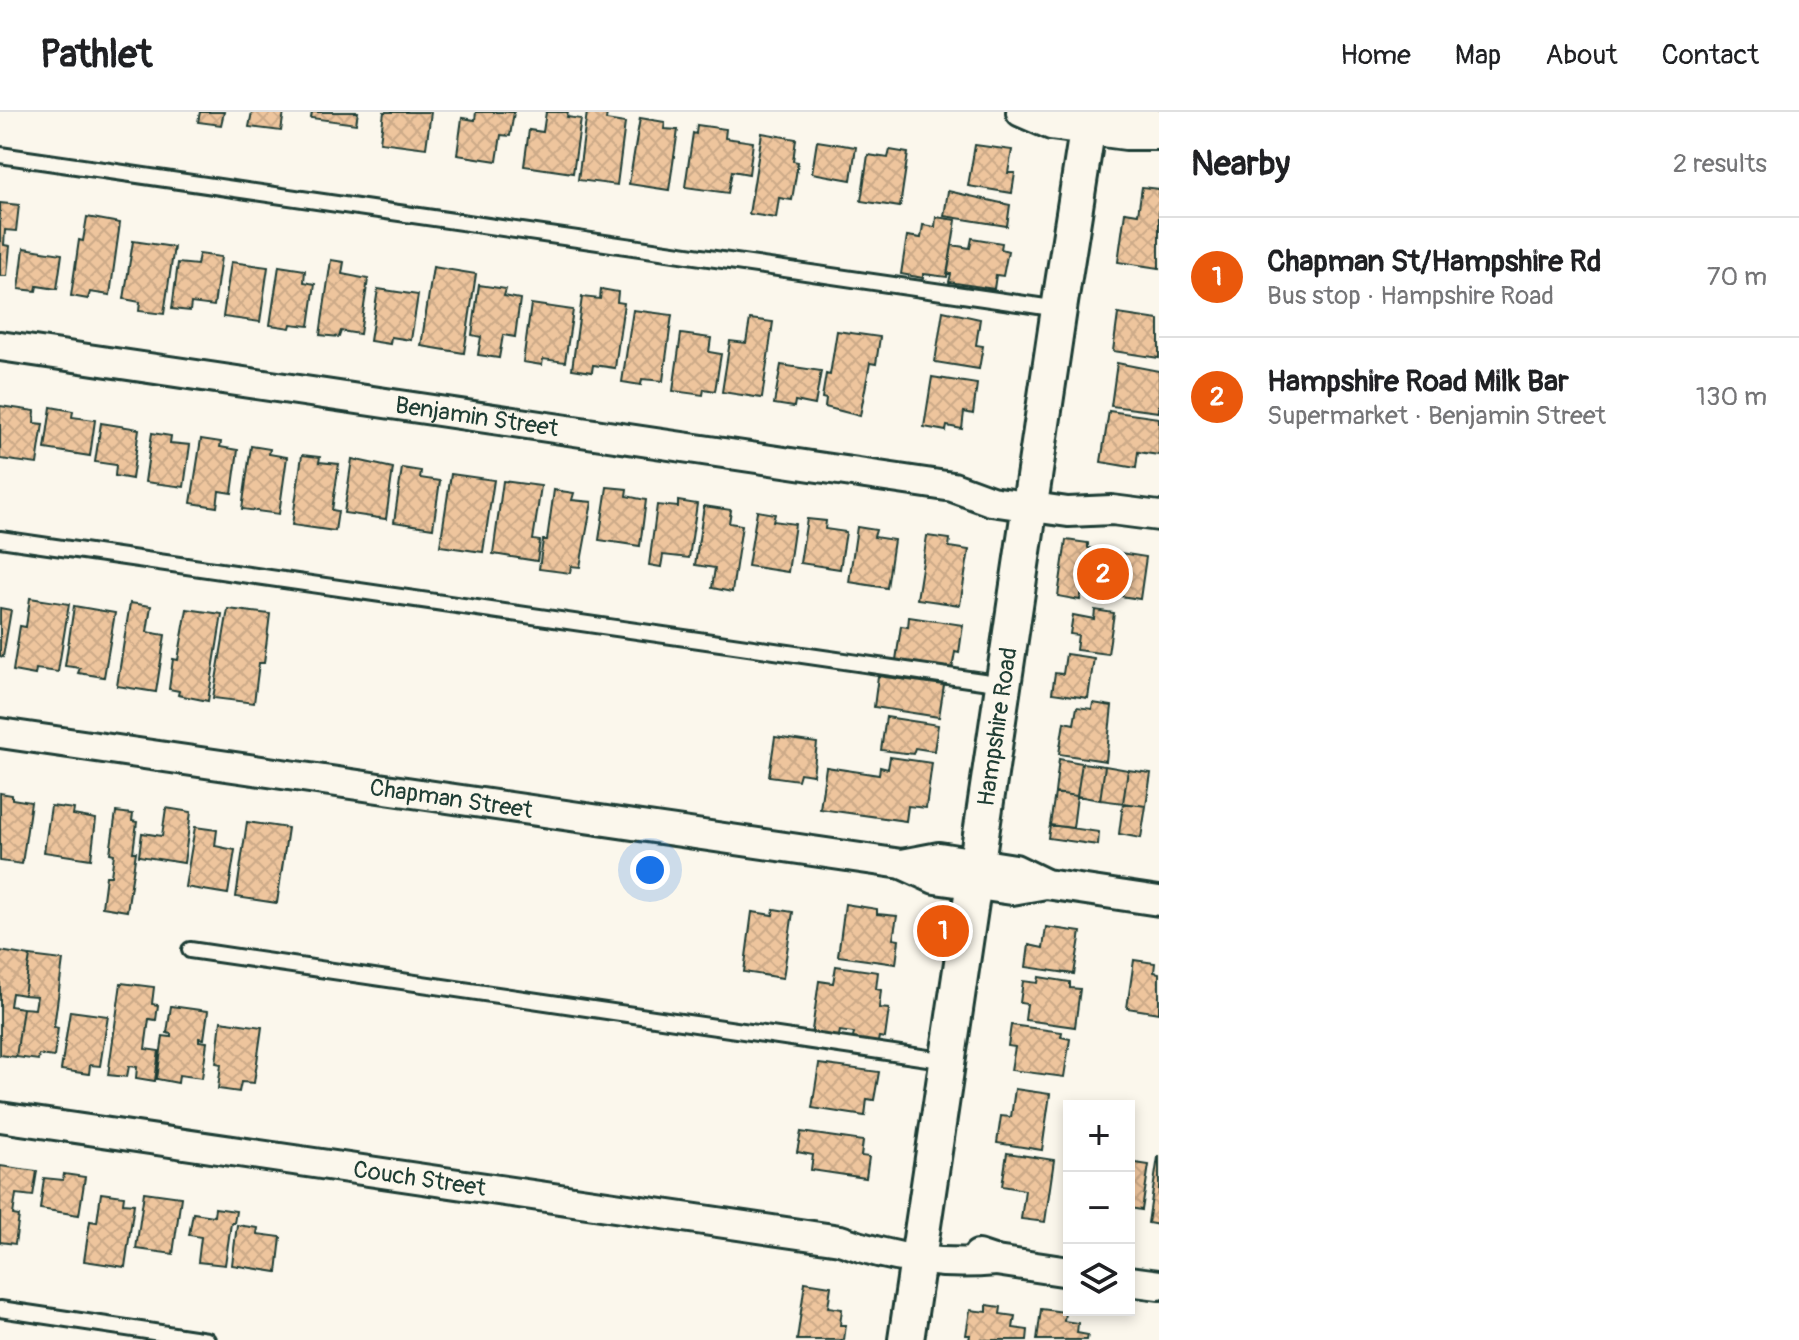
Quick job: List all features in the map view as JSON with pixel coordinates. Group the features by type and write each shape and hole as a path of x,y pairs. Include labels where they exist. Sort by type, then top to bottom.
{"street":[{"path":"1021,112 1051,125 1097,118 1159,125"},
{"path":"1097,118 1159,135"},
{"name":"Hampshire Road","path":"906,1340 1059,309 1097,118"},
{"name":"Benjamin Street","path":"0,346 953,487 993,482 1031,497 1071,493 1112,510 1159,516"},
{"name":"Chapman Street","path":"0,733 902,864 939,857 976,874 1015,869 1046,884 1159,901"},
{"name":"Couch Street","path":"0,1117 840,1240 880,1236 919,1250 958,1247 996,1261 1063,1271"},
{"path":"1135,1282 1159,1285"}],"lane":[{"path":"0,155 1059,309"},
{"path":"0,539 1003,684"},
{"path":"190,950 948,1061"},
{"path":"0,1309 207,1340"}],"building":[{"path":"200,112 224,112 221,125 198,122"},
{"path":"252,112 284,112 281,131 249,127"},
{"path":"312,112 358,112 356,124 311,118"},
{"path":"384,112 431,112 426,148 380,142"},
{"path":"476,112 514,112 510,136 501,135 497,161 457,155 462,118 475,120"},
{"path":"546,112 568,112 567,117 581,119 573,173 524,166 529,130 543,132"},
{"path":"587,112 607,112 606,120 625,123 617,185 578,180"},
{"path":"640,118 665,122 664,129 678,130 669,190 629,184"},
{"path":"697,125 726,129 725,138 753,142 749,174 732,171 728,193 685,187 693,133 696,134"},
{"path":"762,133 796,139 793,161 798,162 792,200 779,198 776,218 749,214"},
{"path":"817,141 856,147 851,180 812,173"},
{"path":"975,145 1012,150 1008,173 1015,173 1012,193 968,186"},
{"path":"890,150 908,153 900,207 861,201 868,155 888,158"},
{"path":"1142,187 1159,189 1159,268 1118,262 1125,212 1138,214"},
{"path":"948,191 1010,205 1007,226 944,216"},
{"path":"0,203 19,205 16,231 5,230 4,245 10,246 7,276 0,276"},
{"path":"87,217 120,223 110,295 90,292 88,299 71,296 79,240 83,241"},
{"path":"936,217 956,220 947,277 923,274 923,278 901,274 907,236 921,238 923,225 935,227"},
{"path":"972,238 1002,243 1001,249 1008,251 1003,276 996,275 994,289 949,282 951,274 947,274 952,245 970,248"},
{"path":"133,241 174,247 164,314 139,311 140,302 124,299"},
{"path":"24,248 62,254 57,289 37,286 36,291 19,289"},
{"path":"199,254 221,257 214,306 191,303 190,311 172,309 178,263 197,265"},
{"path":"331,260 344,262 342,274 368,279 360,334 341,331 339,337 320,335"},
{"path":"231,262 268,267 260,322 223,317"},
{"path":"279,266 305,270 304,282 315,284 309,326 291,324 290,328 270,325"},
{"path":"433,267 476,274 464,353 421,346"},
{"path":"479,285 506,289 504,296 520,299 515,337 503,335 499,358 478,355 481,337 472,335"},
{"path":"378,289 418,295 411,340 391,337 390,344 370,341"},
{"path":"601,289 618,292 617,302 624,303 615,368 593,365 592,372 572,369 582,297 600,299"},
{"path":"531,304 573,310 565,362 543,359 542,365 523,362"},
{"path":"633,310 672,315 663,381 642,379 641,385 622,382"},
{"path":"943,311 980,319 976,345 983,346 979,369 935,362"},
{"path":"1118,314 1159,320 1159,358 1113,351"},
{"path":"750,319 773,322 762,398 722,392 730,341 746,343"},
{"path":"837,331 880,337 876,364 870,363 860,416 825,407 826,399 822,398 826,374 830,375"},
{"path":"681,334 711,338 709,352 721,354 715,391 704,389 703,395 673,391"},
{"path":"1117,363 1159,371 1159,412 1111,406"},
{"path":"781,365 821,371 815,405 795,401 794,407 774,404"},
{"path":"932,377 977,384 973,414 964,412 962,429 947,426 946,431 924,427"},
{"path":"0,406 35,411 34,423 43,424 37,464 0,459"},
{"path":"51,407 73,411 72,417 95,420 90,456 45,449"},
{"path":"1109,411 1159,418 1159,455 1138,452 1136,468 1101,462"},
{"path":"101,423 139,429 132,479 115,476 116,465 95,462"},
{"path":"152,433 171,436 170,443 190,445 184,487 145,482"},
{"path":"201,439 221,442 220,447 238,450 232,493 219,491 217,507 191,503"},
{"path":"251,446 270,449 269,454 287,457 279,514 242,509"},
{"path":"302,455 320,457 319,462 339,464 332,510 338,511 335,531 292,525"},
{"path":"352,459 393,468 386,519 344,513"},
{"path":"402,468 421,471 420,478 440,481 433,528 394,522"},
{"path":"451,474 494,480 483,552 440,546"},
{"path":"503,481 541,486 533,540 540,541 537,561 493,554"},
{"path":"607,487 627,489 626,496 646,500 640,546 599,540"},
{"path":"554,490 574,493 572,500 592,502 580,567 571,566 570,573 539,569 543,540 547,540"},
{"path":"678,501 697,504 689,558 663,555 661,567 649,565 657,505 678,507"},
{"path":"704,506 731,510 729,523 742,525 732,592 712,588 715,568 695,565"},
{"path":"757,511 775,514 773,521 795,524 788,572 748,566"},
{"path":"807,519 826,521 825,529 846,532 840,569 800,563"},
{"path":"857,527 876,530 874,537 894,540 887,588 849,582"},
{"path":"927,536 950,539 949,547 969,550 960,605 917,599"},
{"path":"1066,540 1088,543 1088,548 1146,557 1140,599 1082,590 1080,600 1058,596"},
{"path":"30,598 69,604 58,672 36,669 35,675 13,671 20,626 26,627"},
{"path":"130,603 151,606 147,632 165,635 156,692 117,686"},
{"path":"74,606 115,613 104,677 78,673 80,668 65,666"},
{"path":"0,608 11,610 3,657 0,656"},
{"path":"187,609 222,614 208,701 178,695 179,691 169,689 173,659 178,660"},
{"path":"228,609 270,614 264,663 259,663 254,703 213,698"},
{"path":"1095,610 1114,613 1108,654 1076,650 1078,635 1070,634 1073,615 1094,619"},
{"path":"909,617 963,625 959,653 955,652 952,669 912,666 913,663 896,660 901,626 908,627"},
{"path":"1066,654 1094,658 1088,698 1052,693 1055,673 1063,674"},
{"path":"878,676 944,685 939,717 874,707"},
{"path":"1093,703 1112,706 1106,761 1059,754 1064,722 1074,724 1077,707 1092,709"},
{"path":"886,717 938,725 934,751 915,748 913,754 881,750"},
{"path":"775,737 817,743 813,775 800,773 798,780 769,776"},
{"path":"890,757 932,763 926,808 908,806 906,821 820,809 826,767 879,775 880,767 888,769"},
{"path":"1059,759 1082,763 1077,796 1055,793"},
{"path":"1082,763 1105,766 1100,800 1077,796"},
{"path":"1105,766 1128,770 1123,803 1100,800"},
{"path":"1128,770 1151,773 1146,806 1123,803"},
{"path":"0,793 12,795 12,799 31,802 22,864 0,861"},
{"path":"1055,793 1077,796 1073,828 1050,825"},
{"path":"1123,803 1146,806 1141,838 1119,834"},
{"path":"51,806 74,809 73,815 96,819 91,859 44,852"},
{"path":"166,808 191,812 184,863 139,856 142,833 162,836"},
{"path":"116,812 133,814 132,821 137,822 127,911 102,907 106,876 111,876 114,854 110,853"},
{"path":"247,822 288,828 277,903 236,897"},
{"path":"1050,825 1099,832 1098,845 1048,838"},
{"path":"195,827 217,830 215,846 235,850 228,894 185,887"},
{"path":"845,904 877,909 877,914 897,916 893,939 899,940 896,964 838,956"},
{"path":"774,909 793,912 783,978 744,972 752,912 773,915"},
{"path":"1046,927 1081,932 1074,974 1026,967 1029,945 1043,948"},
{"path":"0,951 30,956 24,995 12,993 10,1006 23,1008 16,1057 0,1055"},
{"path":"30,956 63,960 54,1027 58,1028 54,1057 39,1055 38,1060 16,1057 23,1008 35,1009 37,996 24,995"},
{"path":"1134,960 1155,963 1154,972 1159,973 1159,1013 1127,1008"},
{"path":"836,966 878,972 876,989 881,990 879,1008 889,1009 885,1038 879,1037 877,1047 852,1043 854,1033 840,1031 838,1041 811,1037 819,981 833,983"},
{"path":"1039,977 1070,982 1070,988 1080,989 1075,1027 1025,1020 1027,1004 1020,1003 1023,981 1038,983"},
{"path":"121,983 154,987 152,1004 158,1005 156,1020 149,1019 145,1049 159,1051 155,1081 136,1078 137,1067 129,1066 127,1077 108,1075"},
{"path":"171,1006 208,1011 204,1039 199,1038 199,1041 207,1042 202,1078 179,1075 178,1083 157,1079 163,1036 171,1037 167,1033"},
{"path":"70,1011 108,1016 100,1066 90,1065 89,1074 61,1070"},
{"path":"221,1021 262,1027 254,1083 241,1082 239,1092 218,1089 221,1064 216,1063"},
{"path":"1011,1025 1062,1032 1061,1037 1070,1039 1064,1077 1011,1070 1015,1047 1008,1046"},
{"path":"819,1064 879,1072 874,1100 867,1099 865,1116 812,1108"},
{"path":"1015,1089 1050,1094 1042,1150 997,1143 1001,1116 1011,1117"},
{"path":"801,1132 863,1141 861,1156 869,1157 866,1178 811,1170 813,1155 797,1152"},
{"path":"1007,1153 1054,1160 1045,1222 1021,1219 1025,1190 1002,1186"},
{"path":"1159,1157 1159,1225 1148,1223"},
{"path":"1135,1163 1149,1165 1142,1210 1135,1209"},
{"path":"0,1166 37,1171 33,1196 16,1194 13,1215 19,1216 15,1244 0,1242"},
{"path":"64,1174 85,1177 79,1215 40,1209 44,1178 63,1180"},
{"path":"144,1192 181,1197 173,1254 136,1249"},
{"path":"101,1193 124,1196 123,1203 134,1204 125,1267 84,1261 90,1221 97,1222"},
{"path":"215,1208 236,1211 234,1223 231,1223 225,1265 198,1262 201,1237 189,1235 193,1213 214,1216"},
{"path":"237,1225 258,1228 257,1234 281,1237 277,1272 232,1265"},
{"path":"805,1282 831,1286 828,1307 842,1309 840,1325 846,1325 844,1340 797,1340"},
{"path":"987,1305 1001,1307 1000,1314 1015,1316 1013,1328 1028,1330 1027,1340 969,1340 970,1335 966,1335 970,1310 987,1312"},
{"path":"1041,1309 1063,1312 1064,1321 1078,1323 1077,1333 1088,1335 1087,1340 1037,1340"}],"place":[{"name":"Hampshire Road Milk Bar","path":"1103,574"},
{"name":"Chapman St/Hampshire Rd","path":"943,931"}]}
